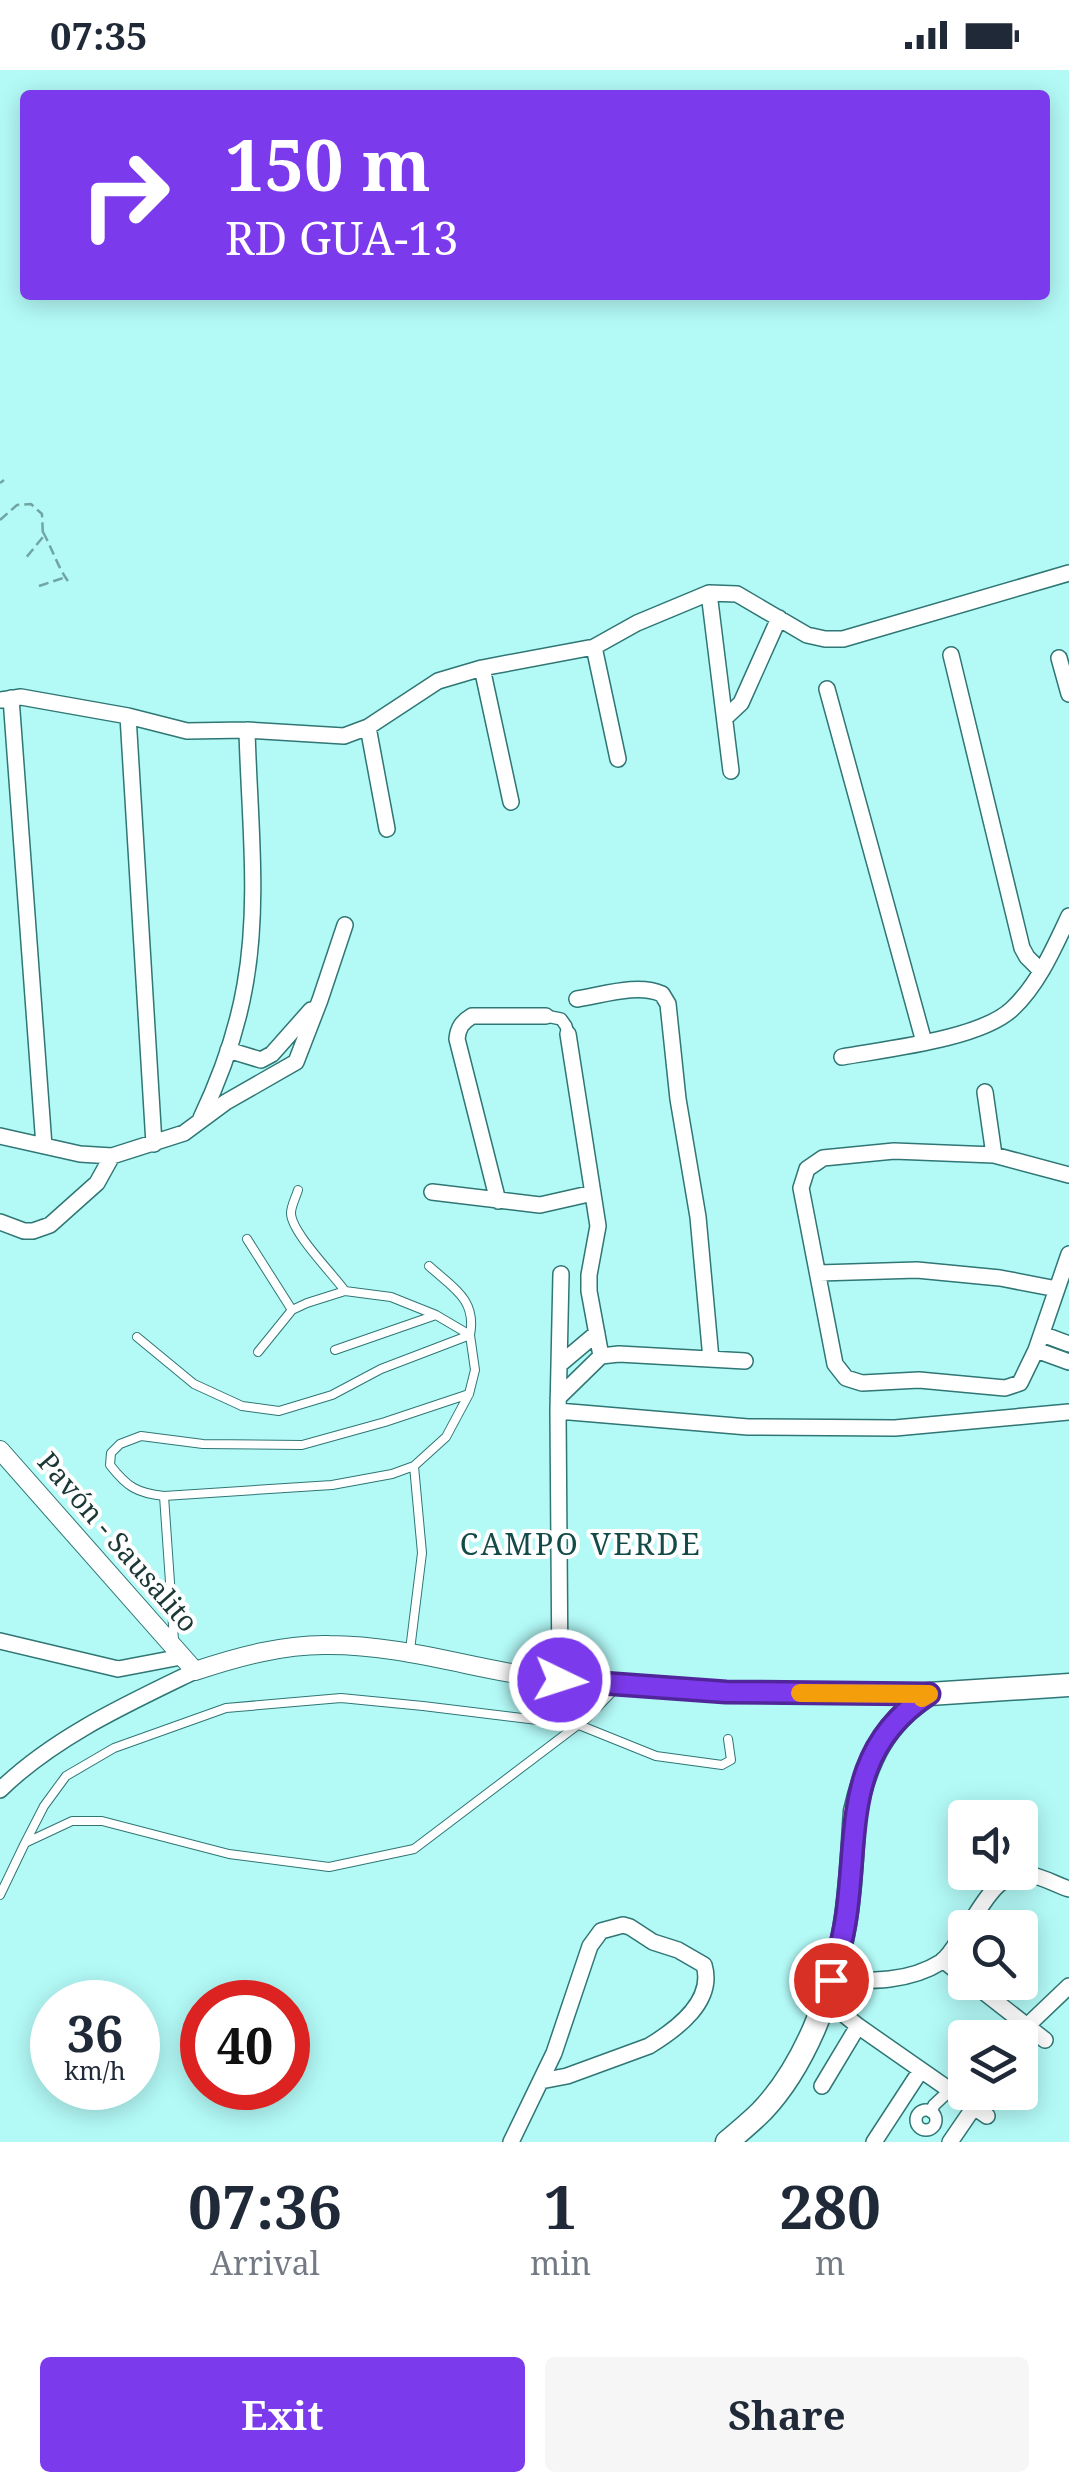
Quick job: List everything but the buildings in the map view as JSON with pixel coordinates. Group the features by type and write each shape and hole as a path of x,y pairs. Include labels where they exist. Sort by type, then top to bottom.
{"main road":[{"path":"727,2142 764,2109 808,2042 843,1938 855,1811 865,1774 891,1726 911,1705 929,1694 1069,1685"}],"street":[{"path":"44,1146 6,699 21,697 128,716 187,732 246,730 344,736 368,726 438,680 594,647 637,623 709,594 728,592 808,635 842,639 1069,573"},
{"path":"709,594 732,772"},
{"path":"725,718 741,703 779,618"},
{"path":"594,647 618,759"},
{"path":"952,656 1022,948 1040,970"},
{"path":"1060,658 1069,694"},
{"path":"482,668 511,802"},
{"path":"827,689 924,1042"},
{"path":"128,716 154,1144"},
{"path":"368,726 387,829"},
{"path":"200,1120 218,1080 245,986 253,902 246,730"},
{"path":"842,1056 924,1042 992,1024 1028,992 1069,916"},
{"path":"0,1136 80,1154 112,1156 184,1133 226,1102 296,1062 345,925"},
{"path":"577,999 653,990 662,994 668,1004 678,1099 698,1217 710,1359"},
{"path":"228,1050 261,1060 272,1054 320,1000"},
{"path":"498,1201 457,1039 458,1029 472,1016 561,1018 568,1034 598,1226 589,1291 602,1356"},
{"path":"985,1092 994,1155"},
{"path":"1069,1175 994,1155 894,1152 823,1158 804,1175 801,1188 835,1364 846,1378 862,1383 919,1380 1005,1388 1020,1384 1069,1254"},
{"path":"0,1222 24,1231 50,1225 97,1183 112,1156"},
{"path":"432,1192 540,1205 593,1193"},
{"path":"819,1273 917,1270 1000,1278 1057,1289"},
{"path":"560,1680 561,1274"},
{"path":"559,1365 597,1333"},
{"path":"1039,1342 1069,1344"},
{"path":"1039,1342 1069,1362"},
{"path":"558,1404 602,1356 745,1361"},
{"path":"558,1404 748,1427 895,1428 1069,1412"},
{"name":"Pavón - Sausalito","path":"0,1450 183,1659"},
{"path":"0,1641 118,1669 326,1644 362,1646 560,1680 619,1685 726,1692 929,1694"},
{"path":"0,1790 55,1746 105,1716 183,1659"},
{"path":"979,1910 999,1882 1011,1875 1031,1875 1069,1889"},
{"path":"511,2142 554,2053 590,1946 601,1930 623,1924 704,1965 707,1976 702,1999 661,2038 566,2076 541,2081"},
{"path":"948,1953 943,1960 903,1978 828,1989 858,2026 948,2089"},
{"path":"943,1960 948,1964"},
{"path":"1033,2020 1069,1986"},
{"path":"994,2000 1019,2020"},
{"path":"822,2086 858,2026"},
{"path":"1038,2035 1044,2040"},
{"path":"874,2142 921,2070"},
{"path":"917,2114 919,2128 932,2128 936,2120 934,2105 948,2092"},
{"path":"898,2105 917,2114"},
{"path":"917,2114 924,2110 932,2112"},
{"path":"932,2128 951,2140 979,2110"}],"lane":[{"path":"298,1190 291,1212 293,1221 345,1291"},
{"path":"247,1239 292,1310"},
{"path":"428,1266 464,1298 470,1310 475,1370 469,1394 446,1437 414,1466 392,1474 332,1484 164,1496 140,1493 110,1465 111,1452 141,1436 203,1444 302,1446 469,1394"},
{"path":"258,1352 292,1310 345,1291 391,1298 436,1315 470,1335"},
{"path":"335,1350 436,1315"},
{"path":"137,1338 194,1384 242,1406 279,1411 332,1395 381,1369 470,1335"},
{"path":"409,1654 422,1552 414,1466"},
{"path":"164,1496 183,1659"},
{"path":"24,1843 72,1821 102,1821 229,1854 329,1867 414,1849 579,1725 619,1685"},
{"path":"0,1895 44,1806 66,1776 114,1748 226,1708 340,1698 579,1725 656,1756 722,1765 731,1760 728,1739"}],"path":[{"path":"0,520 18,506 31,504 42,514 43,537 25,559"},
{"path":"43,530 59,570 71,586"},
{"path":"39,586 65,578"}],"slow traffic":[{"path":"800,1693 929,1694 922,1698"}],"district":[{"name":"CAMPO VERDE","path":"581,1545"}],"route":[{"path":"560,1680 726,1692 929,1694 911,1705 891,1726 865,1774 855,1811 843,1938 831,1980"}]}
